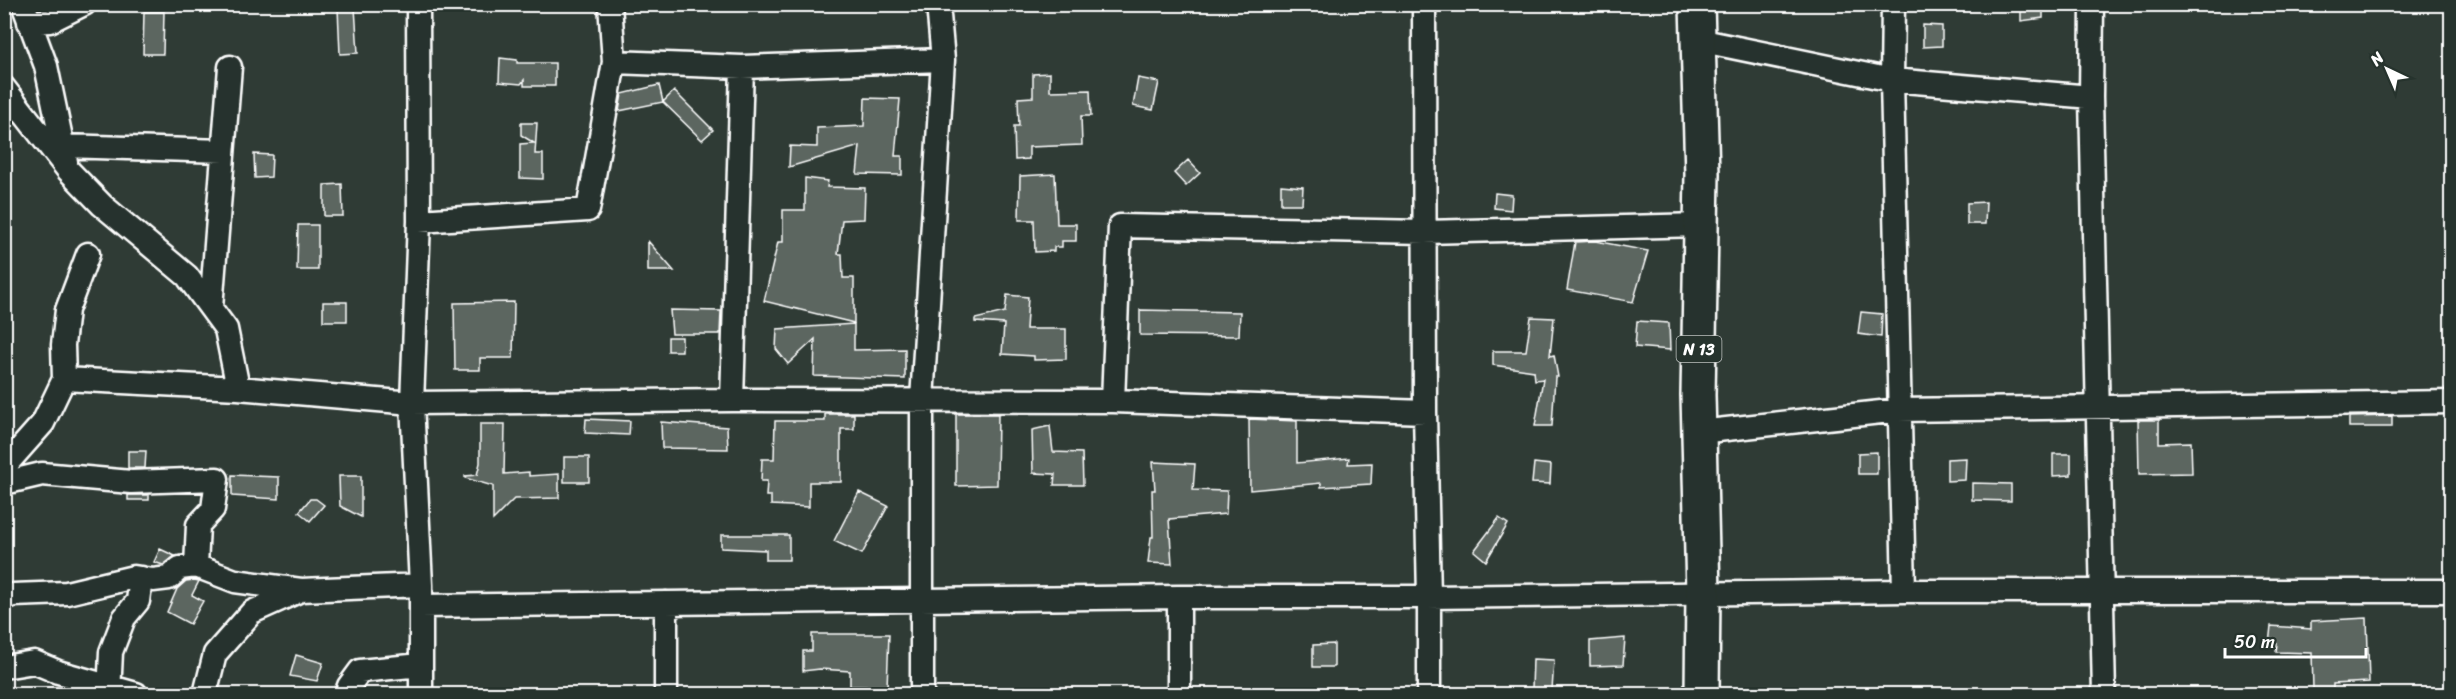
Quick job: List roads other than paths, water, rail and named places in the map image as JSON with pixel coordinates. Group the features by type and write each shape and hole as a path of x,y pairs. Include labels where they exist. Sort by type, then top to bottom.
{"main road":[{"name":"N 13","path":"1697,4 1701,225 1699,432 1703,593 1702,694"}],"street":[{"path":"26,13 50,21 84,4"},
{"path":"418,4 419,221 412,403 421,596 421,694"},
{"path":"419,221 588,210 614,62 610,4"},
{"path":"921,694 922,400 943,60 938,4"},
{"path":"1424,4 1425,412 1429,694"},
{"path":"1893,4 1892,80 1904,591"},
{"path":"2092,4 2091,97 2104,593 2104,694"},
{"path":"26,13 46,66 68,170"},
{"path":"1698,40 1892,80 2091,97"},
{"path":"614,62 742,67 943,60"},
{"path":"211,308 230,67"},
{"path":"732,400 742,67"},
{"path":"4,88 68,170 102,205 187,276 226,328 238,388"},
{"path":"63,146 224,151"},
{"path":"1113,401 1120,226 1425,232 1701,225"},
{"path":"4,467 43,423 64,379 63,345 67,310 88,254"},
{"path":"64,379 238,388 412,403 732,400 1113,401 1425,412"},
{"path":"1699,432 1899,410 2451,402"},
{"path":"4,483 42,474 131,482 217,479 213,510 198,525 196,566"},
{"path":"4,598 13,595 67,593 134,577 153,580 169,578 180,568 196,566 235,581 301,590 666,603 1904,591 2104,593 2451,591"},
{"path":"110,691 111,652 124,618 138,601 141,578"},
{"path":"205,694 215,654 252,612 301,590"},
{"path":"1179,597 1179,694"},
{"path":"666,603 666,694"},
{"path":"4,667 34,662 110,691 136,694"},
{"path":"346,694 360,671 421,664"}]}
